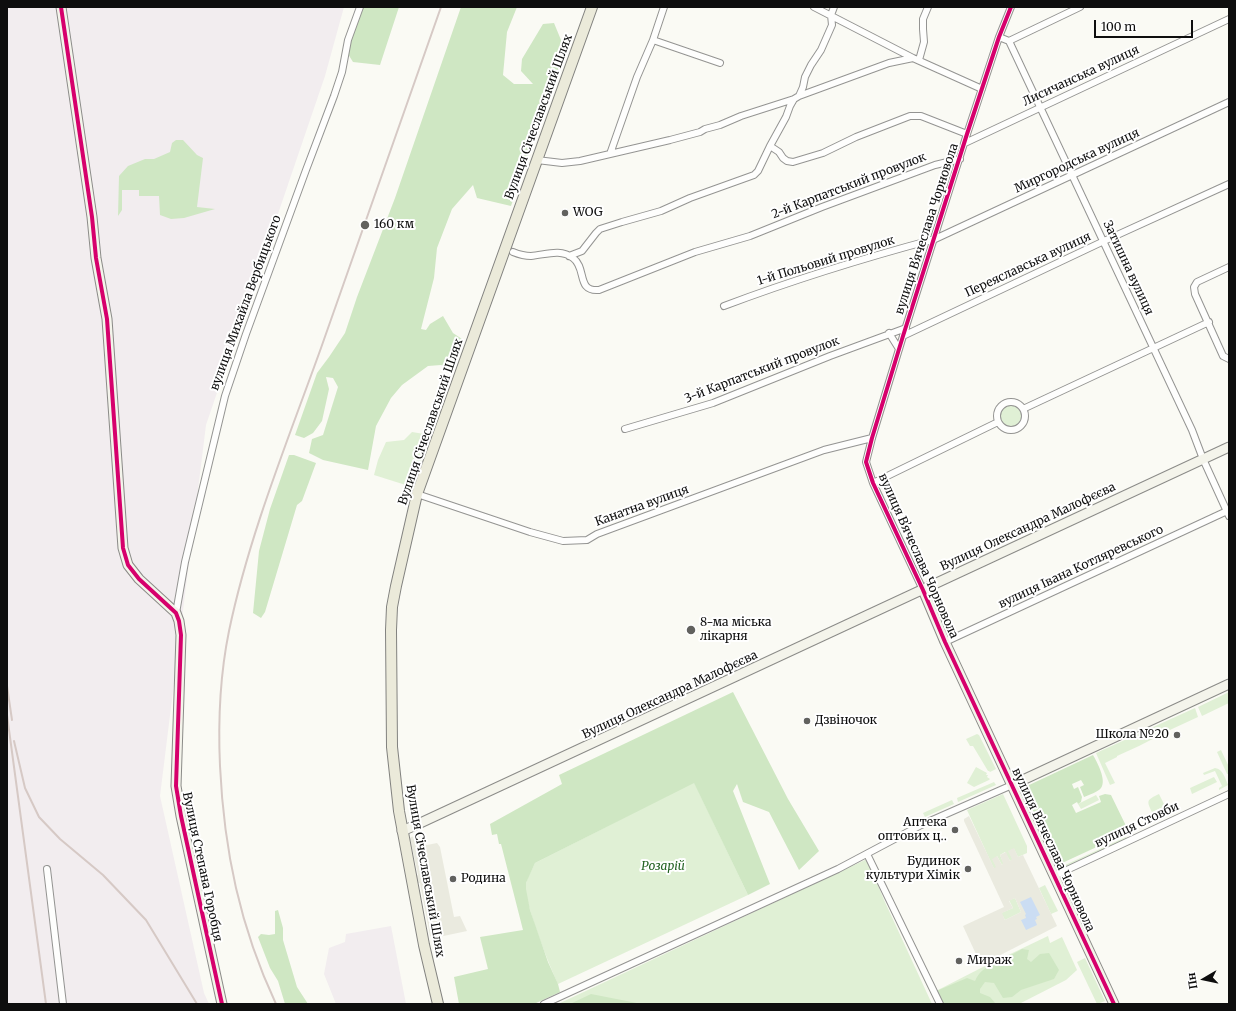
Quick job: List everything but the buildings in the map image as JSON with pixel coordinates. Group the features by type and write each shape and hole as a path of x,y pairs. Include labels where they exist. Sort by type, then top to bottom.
{"main road":[{"name":"Вулиця Січеславський Шлях","path":"438,1004 424,945 399,811 392,747 392,607 418,494 592,7"}],"street":[{"path":"61,7 92,217 96,258 108,318 123,548 128,564 139,579 176,612"},
{"name":"вулиця Михайла Вербицького","path":"176,612 185,562 224,396 334,96 342,72 348,40 360,7"},
{"path":"610,154 637,77 653,40 664,7"},
{"path":"814,7 913,58 982,89"},
{"path":"513,252 530,256 554,252 569,256 582,251 600,229 661,211 690,198 754,175 758,171 802,87 811,65 821,50 832,25 831,15 834,7"},
{"path":"919,60 924,42 923,19 928,7"},
{"name":"вулиця Вʼячеслава Чорновола","path":"1011,7 999,36 967,134 903,336 866,462 873,483 924,590 945,642 1114,1004"},
{"path":"999,36 1009,41 1080,7"},
{"name":"Лисичанська вулиця","path":"965,143 1229,20"},
{"path":"653,40 720,63"},
{"name":"Затишна вулиця","path":"1009,41 1192,430 1203,459 1228,513"},
{"path":"537,160 562,163 580,161 700,132 889,63 913,58"},
{"name":"Миргородська вулиця","path":"934,239 1229,102"},
{"path":"770,146 779,152 787,161 793,162 823,153 856,137 916,115 967,134"},
{"name":"2-й Карпатський провулок","path":"569,256 576,261 583,283 588,288 600,290 695,252 750,236 822,207 935,165 960,159"},
{"name":"Переяславська вулиця","path":"903,336 1229,184"},
{"name":"1-й Польовий провулок","path":"724,306 778,286 934,239"},
{"path":"1229,267 1197,282 1194,287 1195,294 1209,322 1223,356 1229,359"},
{"path":"1023,409 1209,322"},
{"name":"3-й Карпатський провулок","path":"625,429 713,403 906,328"},
{"path":"889,334 899,349"},
{"path":"1007,402 1016,403 1023,409 1025,413 1024,422 1017,429 1008,430 1000,426 997,412 999,408 1007,402"},
{"path":"873,483 998,422"},
{"name":"Канатна вулиця","path":"418,494 530,532 563,541 587,540 597,534 824,450 872,438"},
{"name":"Вулиця Олександра Малофєєва","path":"402,831 924,590 1229,447"},
{"name":"вулиця Івана Котляревського","path":"945,642 1228,513"},
{"name":"Вулиця Степана Горобця","path":"176,612 181,635 176,786 182,824 222,1004"},
{"path":"544,1004 838,869 921,826 1229,684"},
{"name":"вулиця Стовби","path":"1054,876 1229,794"},
{"path":"867,854 940,1004"},
{"path":"47,869 63,1004"}],"shaded area":[{"path":"7,7 344,7 325,76 206,425 160,796 204,993 209,1004 7,1004"},
{"path":"969,816 994,868 996,867 992,859 997,856 1002,865 1003,863 1000,855 1006,852 1010,861 1012,859 1008,851 1014,848 1018,857 1023,855 1057,926 981,965 963,926 1004,907 964,819","holes":["1015,898 1021,912 1005,920 1002,913 1013,908 1009,901"]},
{"path":"419,835 424,844 427,845 437,843 440,847 454,917 460,916 467,931 434,938 430,936 420,883 418,883 416,876 418,875 410,838"},
{"path":"391,926 406,1004 336,1004 324,974 329,948 345,942 346,934"}],"green space":[{"path":"362,7 399,7 380,65 353,62 348,54"},
{"path":"461,7 517,7 507,32 503,75 514,84 533,84 521,71 522,59 543,24 554,23 561,40 567,48 548,97 511,206 477,198 473,185 452,209 437,248 434,278 421,329 426,330 430,324 443,316 453,333 462,339 452,368 441,365 428,366 402,385 391,398 376,426 368,470 323,460 309,453 312,439 323,435 338,387 333,378 326,377 329,389 322,421 313,433 304,438 295,435 317,373 345,333 357,297 395,198"},
{"path":"176,140 183,140 197,155 203,158 197,207 215,209 184,218 171,219 160,215 159,196 139,196 139,190 122,190 122,210 118,216 119,176 128,166 145,159 154,159 170,152 172,143"},
{"path":"1011,405 1019,408 1022,416 1019,424 1011,427 1003,424 1000,416 1003,408"},
{"path":"412,432 430,435 412,487 374,475 378,460 386,442 404,440"},
{"path":"289,455 294,455 316,463 302,501 297,505 265,612 261,618 253,613 259,551 270,509"},
{"path":"733,692 788,799 819,851 799,870 769,812 743,802 737,784 733,791 770,884 748,895 694,783 535,863 526,883 530,910 560,992 534,1004 459,1004 454,977 488,969 480,937 523,930 501,844 499,844 497,834 492,835 490,824 562,784 559,775"},
{"path":"1229,692 1229,703 1202,716 1198,707"},
{"path":"1195,708 1198,717 1105,763 1115,783 1110,785 1096,753"},
{"path":"977,734 979,735 996,769 990,772 973,746 970,746 966,739"},
{"path":"1221,750 1229,767 1229,774 1227,774 1217,752"},
{"path":"1093,755 1101,771 1103,785 1098,791 1084,797 1080,787 1084,785 1081,780 1072,784 1074,789 1078,787 1082,797 1081,802 1078,804 1077,802 1072,805 1076,813 1101,802 1099,796 1105,794 1111,795 1129,832 1060,864 1056,861 1024,792 1025,788"},
{"path":"976,767 987,773 987,777 990,779 974,787 967,783"},
{"path":"1215,768 1222,772 1228,785 1219,790 1222,786 1215,771 1204,775 1203,773"},
{"path":"1214,777 1217,782 1192,794 1190,788"},
{"name":"Розарій","path":"694,782 748,895 558,984 528,903 526,883 535,863"},
{"path":"994,782 996,785 958,802 957,798"},
{"path":"1019,792 1021,792 1057,868 1056,870"},
{"path":"1003,794 1027,846 1027,853 1018,857 1014,849 1012,860 1010,861 1005,852 1000,855 1004,864 1002,865 997,856 996,868 994,869 967,810"},
{"path":"1159,794 1165,806 1152,812 1148,803 1150,799"},
{"path":"1096,795 1099,800 1081,809 1078,804"},
{"path":"952,800 954,804 925,817 923,813"},
{"path":"1170,807 1171,810 1174,808 1175,810 1155,820 1153,815"},
{"path":"1126,837 1127,839 1066,867 1065,865"},
{"path":"867,859 884,900 932,1004 558,1004"},
{"path":"1045,885 1058,911 1051,914 1039,888"},
{"path":"1015,898 1021,912 1005,920 1001,913 1013,908 1009,900"},
{"path":"278,910 283,928 283,940 297,987 308,1004 285,1004 278,981 270,968 258,937 261,934 275,934 275,911"},
{"path":"1020,932 1029,937 1015,944 1013,936"},
{"path":"1048,936 1050,943 1062,937 1077,970 1066,980 1019,1004 940,1004 934,992"},
{"path":"1022,949 1029,950 1027,959 1031,962 1040,954 1049,953 1059,970 1054,979 1021,990 1012,997 1003,998 994,983 985,982 980,989 980,993 990,997 995,1003 994,1004 940,1004 934,992 967,978 975,981 985,968 1000,960 1005,966 1010,962 1011,955"},
{"path":"1085,958 1105,1001 1097,1004 1077,962"},
{"path":"591,994 642,1004 570,1004"}],"water":[{"path":"1031,897 1040,915 1036,917 1037,919 1035,920 1037,925 1026,930 1021,920 1026,918 1026,914 1020,902"}],"railway":[{"path":"276,1004 263,975 244,917 236,888 225,828 219,733 220,698 226,648 237,595 270,488 441,7"},
{"path":"7,686 12,720"},
{"path":"7,715 46,1004"},
{"path":"14,741 25,788 39,817 60,839 103,875 146,920 197,1004"}],"cycle path":[{"path":"61,7 92,217 96,258 107,319 123,548 128,565 139,579 176,613 179,621 181,635 176,786 181,816 222,1004"},
{"path":"1011,7 999,37 967,134 903,336 866,462 873,483 923,590 945,642 1114,1004"}],"place":[{"name":"WOG","path":"565,213"},
{"name":"160 км","path":"365,225"},
{"name":"8-ма міська лікарня","path":"691,630"},
{"name":"Дзвіночок","path":"807,721"},
{"name":"Школа №20","path":"1177,735"},
{"name":"Аптека оптових ц‥","path":"955,830"},
{"name":"Будинок культури Хімік","path":"968,869"},
{"name":"Родина","path":"453,879"},
{"name":"Мираж","path":"959,961"}]}
